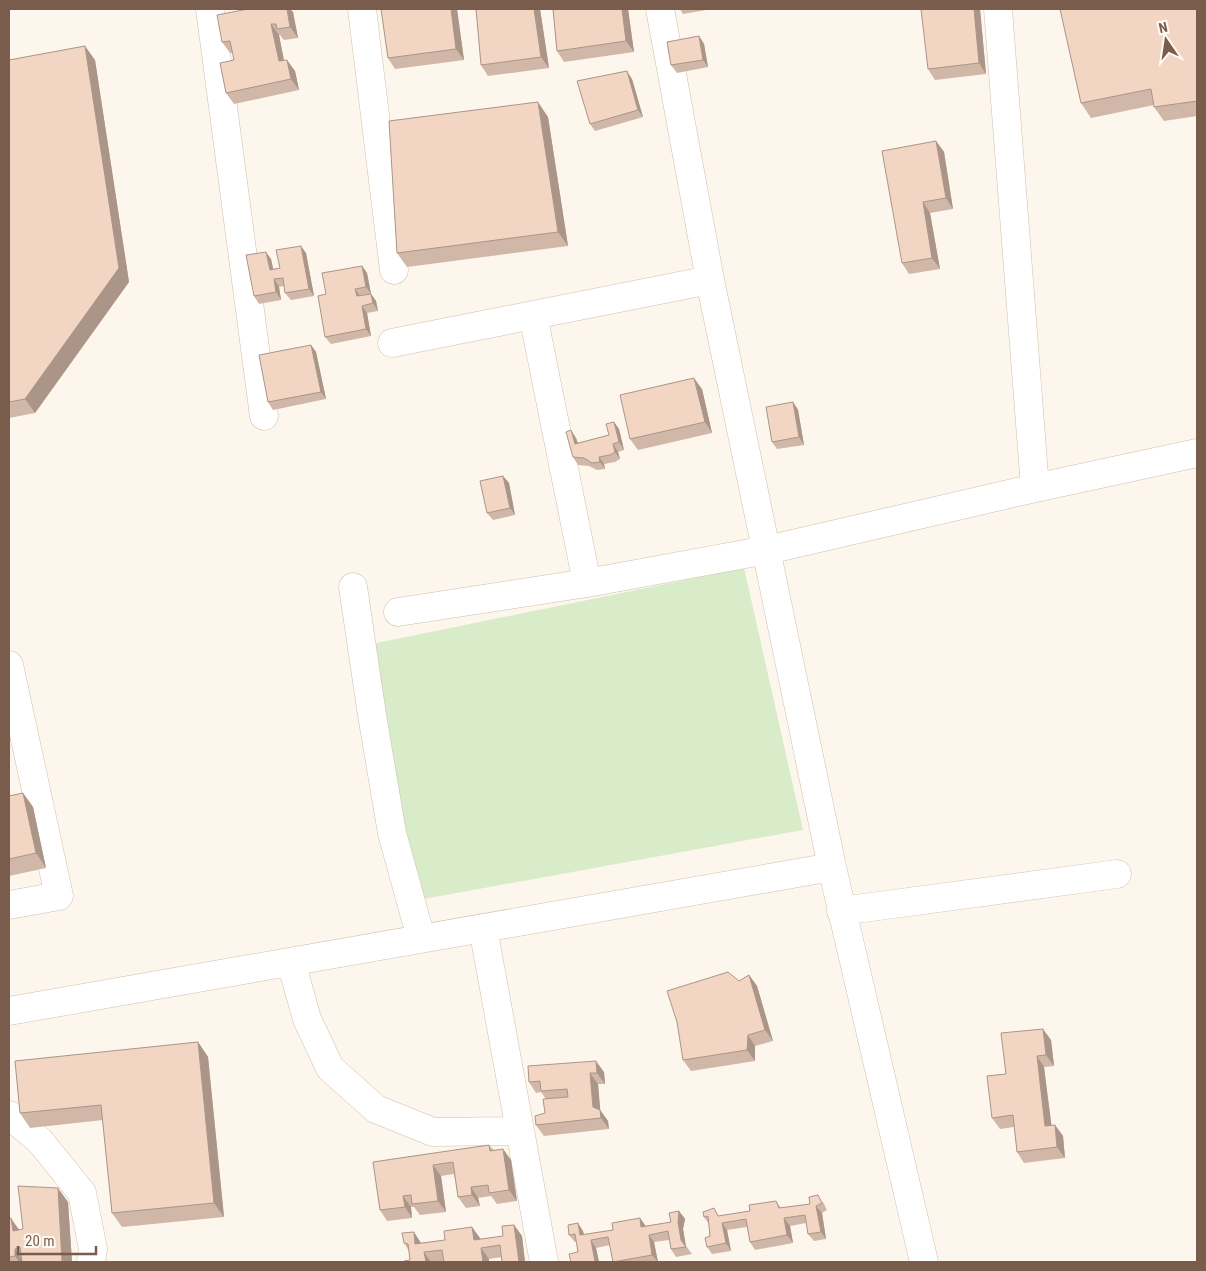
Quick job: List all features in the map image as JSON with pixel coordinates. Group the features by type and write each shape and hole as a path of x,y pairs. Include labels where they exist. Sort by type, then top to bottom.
{"street":[{"path":"210,9 264,416"},
{"path":"362,9 394,270"},
{"path":"660,9 710,280 841,910 924,1262"},
{"path":"998,9 1035,488"},
{"path":"392,343 710,280"},
{"path":"533,315 587,583"},
{"path":"398,612 587,583 767,550 1035,488 1197,453"},
{"path":"353,587 392,834 422,938"},
{"path":"9,665 59,896 9,906"},
{"path":"9,1011 832,867"},
{"path":"841,910 1117,874"},
{"path":"484,928 544,1262"},
{"path":"291,962 307,1020 330,1068 376,1109 433,1132 520,1131"},
{"path":"9,1114 40,1141 82,1193 93,1249 91,1262"}],"green space":[{"path":"744,568 803,830 418,900 372,644"}],"building":[{"path":"248,9 287,9 290,27 277,29 276,24 271,24 279,61 287,60 291,79 226,93 220,63 234,60 230,41 222,42 217,15"},
{"path":"381,9 451,9 456,49 388,58"},
{"path":"476,9 534,9 541,57 481,65"},
{"path":"553,9 622,9 626,41 557,51"},
{"path":"921,9 974,9 979,63 928,69"},
{"path":"1060,9 1197,9 1197,101 1154,107 1151,89 1081,103"},
{"path":"699,36 703,60 671,65 667,42"},
{"path":"85,46 119,268 25,399 9,402 9,60"},
{"path":"627,71 638,110 590,124 577,81"},
{"path":"538,102 558,232 397,253 389,121"},
{"path":"936,141 946,198 923,202 932,258 902,263 882,151"},
{"path":"301,246 309,289 285,293 283,278 274,279 276,292 254,296 246,255 266,252 270,270 280,268 276,250"},
{"path":"362,266 366,287 355,289 357,296 371,294 373,303 362,306 366,329 325,337 318,296 326,294 322,273"},
{"path":"311,345 321,392 268,402 259,355"},
{"path":"694,378 705,422 630,439 620,395"},
{"path":"793,402 799,437 772,442 766,407"},
{"path":"614,422 619,442 613,444 615,452 599,457 600,462 592,463 584,458 573,457 566,432 571,430 575,444 609,435 606,424"},
{"path":"503,476 510,508 487,513 480,481"},
{"path":"23,793 36,853 9,859 9,796"},
{"path":"728,972 739,981 749,975 765,1030 748,1035 747,1050 683,1060 677,1022 667,991"},
{"path":"1043,1029 1046,1055 1037,1056 1045,1126 1055,1125 1057,1147 1017,1152 1013,1115 992,1118 987,1076 1006,1074 1001,1033"},
{"path":"198,1042 214,1203 112,1213 101,1105 20,1113 15,1061"},
{"path":"596,1061 597,1073 590,1073 593,1107 600,1110 601,1118 536,1125 535,1116 545,1113 543,1099 568,1097 567,1089 541,1091 540,1081 529,1082 528,1066"},
{"path":"489,1145 490,1151 503,1149 509,1190 489,1193 488,1185 471,1187 472,1195 458,1197 453,1162 433,1165 438,1201 412,1204 411,1195 403,1196 405,1207 380,1210 373,1162"},
{"path":"18,1186 58,1188 62,1262 22,1262 20,1247 15,1249 15,1256 9,1257 9,1218 11,1218 13,1231 23,1229"},
{"path":"818,1195 822,1203 816,1206 821,1232 808,1234 805,1215 784,1218 787,1235 750,1242 746,1219 722,1223 726,1243 707,1247 705,1238 710,1236 708,1216 704,1217 703,1212 714,1208 718,1216 750,1211 749,1205 776,1201 779,1208 810,1204 809,1197"},
{"path":"679,1211 678,1222 681,1240 686,1247 671,1249 668,1231 649,1235 652,1255 613,1262 608,1237 591,1240 595,1262 571,1262 569,1254 578,1252 575,1234 569,1235 568,1225 578,1223 580,1235 613,1230 612,1223 640,1218 641,1227 671,1222 669,1213"},
{"path":"514,1225 519,1262 502,1262 500,1245 481,1248 483,1262 444,1262 442,1250 424,1252 426,1262 404,1262 410,1260 408,1244 404,1243 402,1233 414,1232 415,1244 445,1240 444,1231 472,1227 474,1240 503,1236 502,1226"}]}
